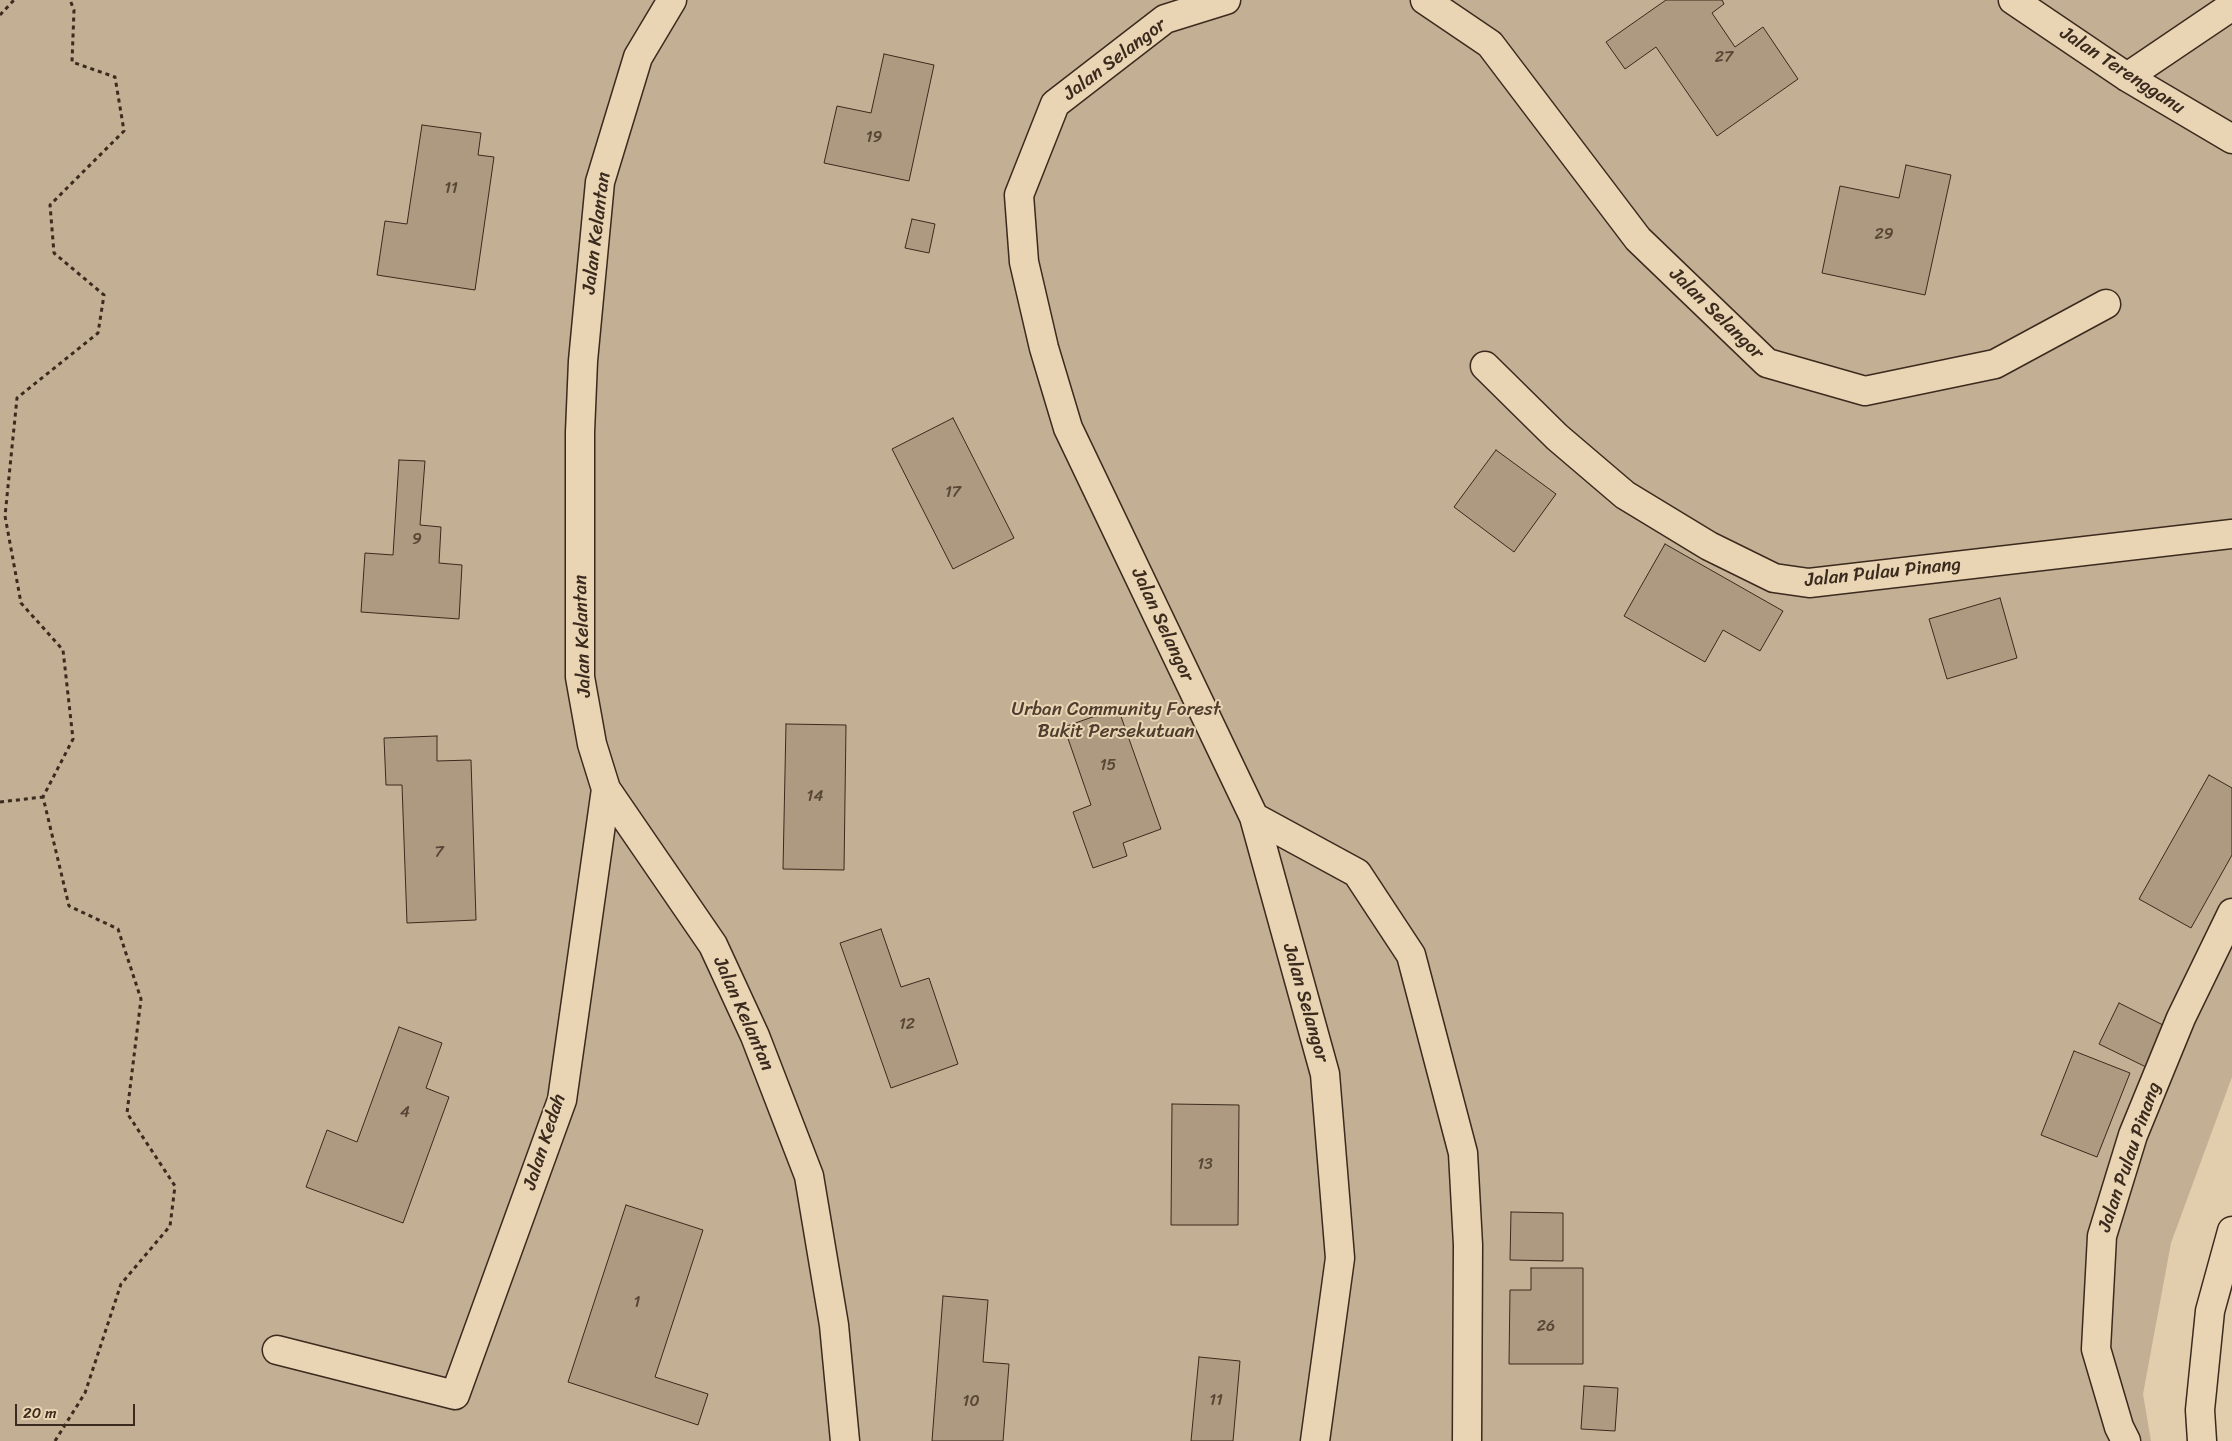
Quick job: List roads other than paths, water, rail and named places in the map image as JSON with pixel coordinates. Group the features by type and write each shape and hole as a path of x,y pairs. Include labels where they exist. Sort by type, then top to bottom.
{"street":[{"name":"Jalan Kelantan","path":"672,0 638,57 600,182 583,362 580,432 580,678 592,744 606,789 713,946 755,1036 809,1176 834,1325 845,1441"},
{"name":"Jalan Selangor","path":"1226,0 1165,20 1055,104 1019,195 1024,262 1044,348 1068,428 1254,817 1325,1074 1340,1258 1315,1441"},
{"name":"Jalan Selangor","path":"1425,0 1490,44 1638,239 1767,363 1866,391 1995,364 2106,304"},
{"name":"Jalan Terengganu","path":"2014,0 2127,77 2232,139"},
{"path":"2127,77 2232,6"},
{"name":"Jalan Pulau Pinang","path":"1486,366 1557,437 1625,495 1709,546 1774,578 1809,583 2232,534"},
{"name":"Jalan Kedah","path":"278,1350 455,1395 562,1100 606,789"},
{"path":"1254,817 1357,872 1411,954 1463,1153 1468,1245 1467,1441"},
{"name":"Jalan Pulau Pinang","path":"2126,1441 2119,1427 2096,1349 2102,1236 2137,1126 2181,1018 2232,913"},
{"path":"2202,1441 2200,1410 2210,1310 2232,1231"}],"park label":[{"name":"Urban Community Forest Bukit Persekutuan","path":"1116,721"}]}
